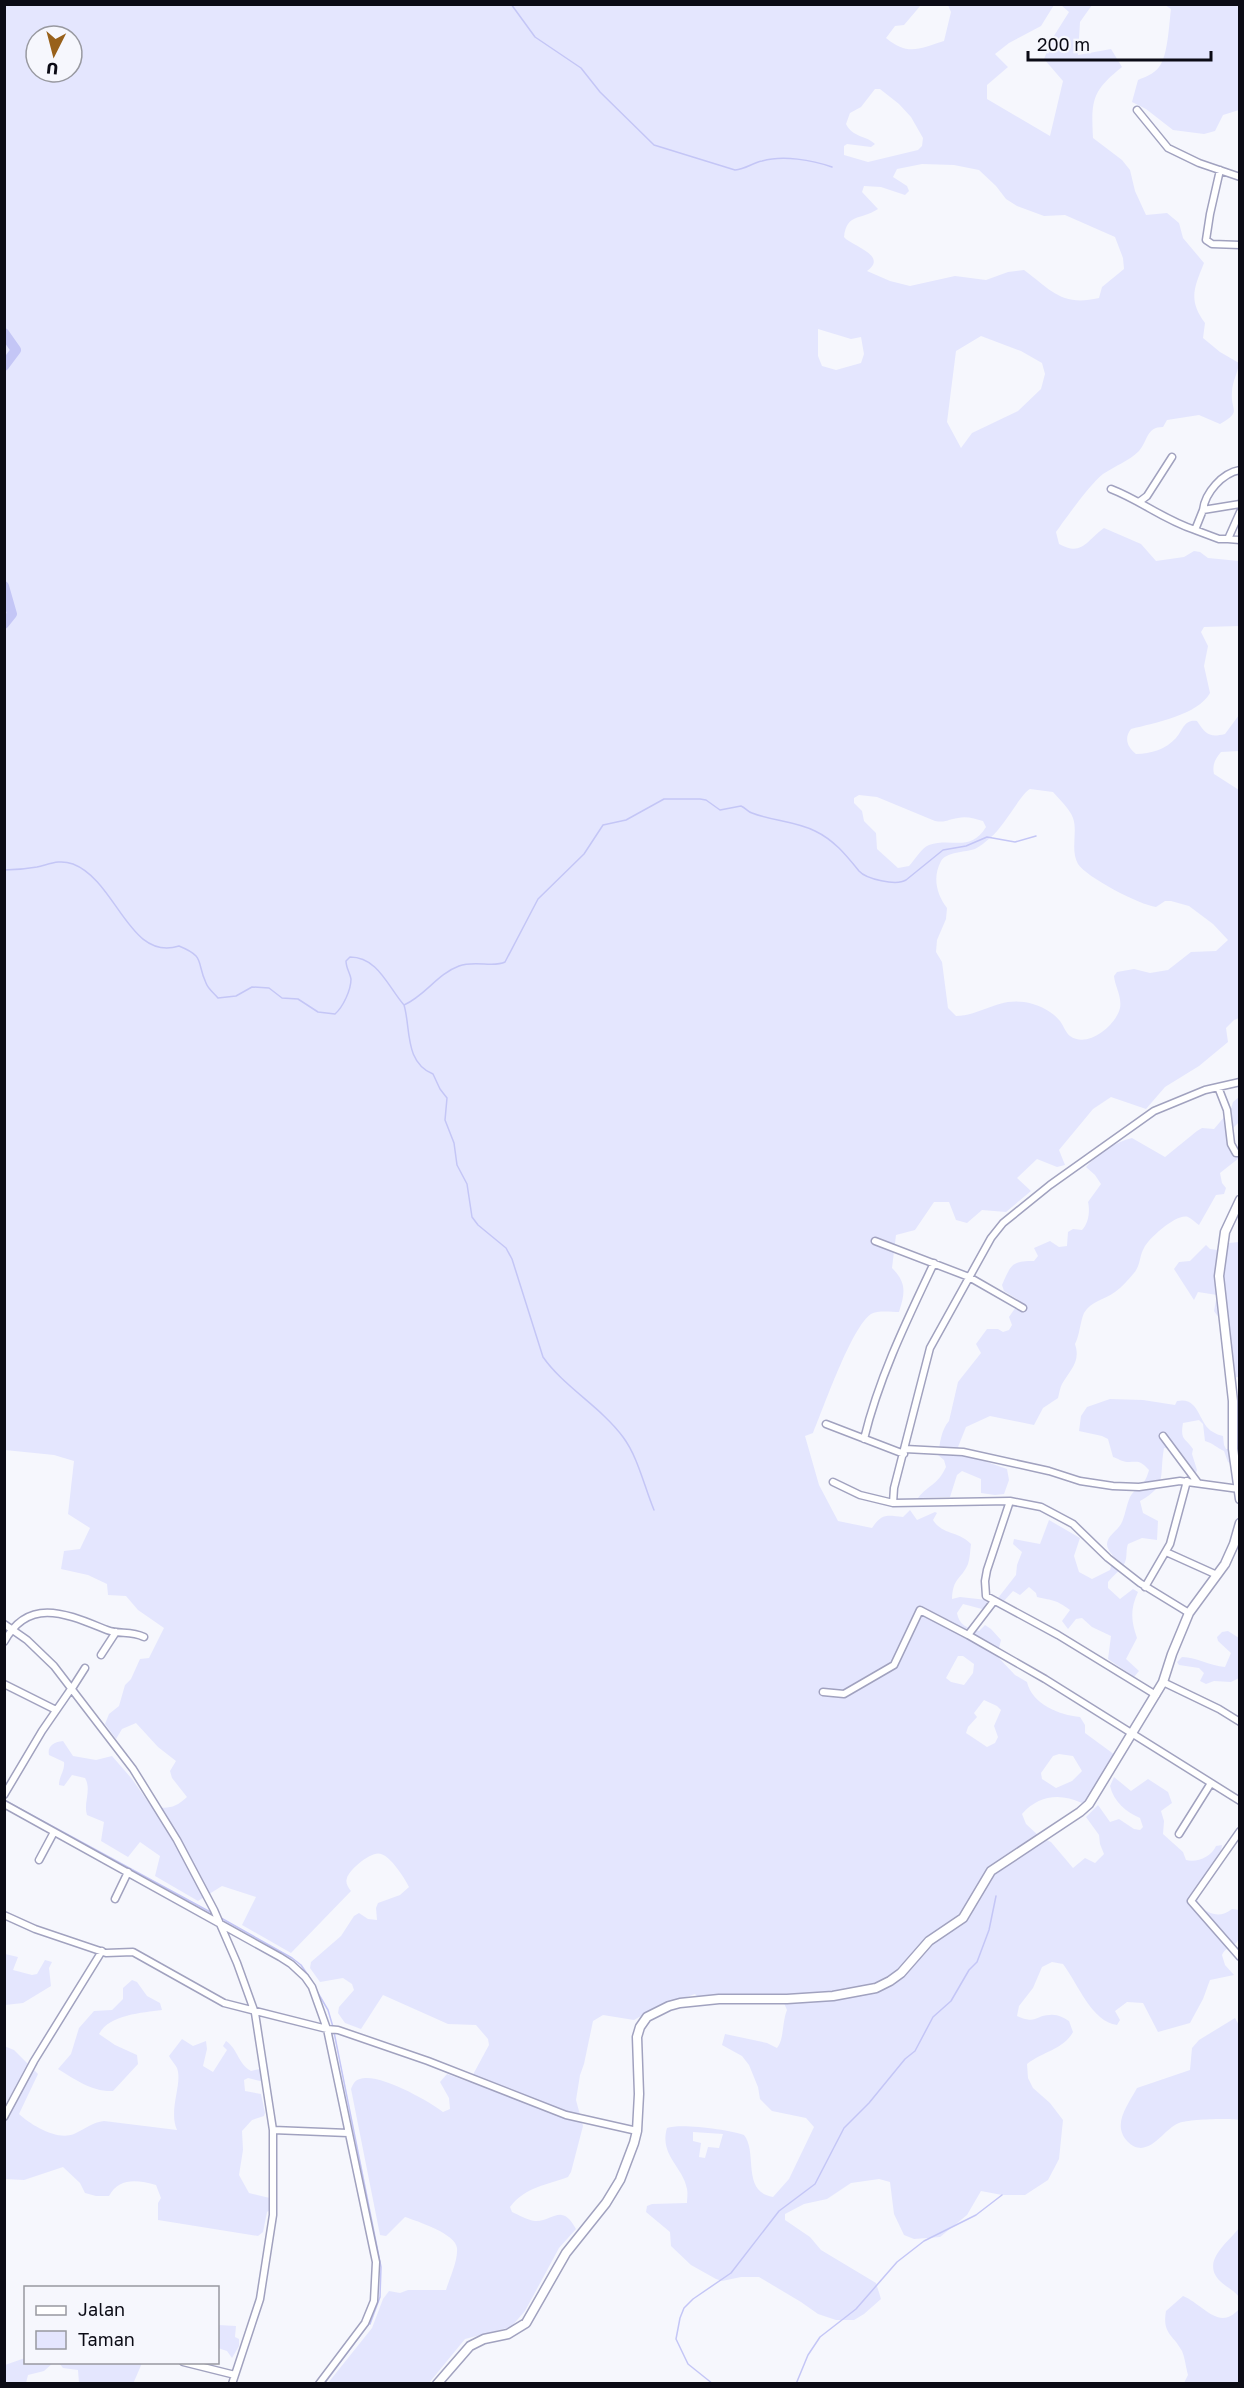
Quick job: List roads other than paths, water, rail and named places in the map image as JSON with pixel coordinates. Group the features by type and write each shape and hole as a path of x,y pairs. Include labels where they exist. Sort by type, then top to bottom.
{"main road":[{"path":"1239,1200 1223,1239 1219,1276 1236,1402 1233,1449 1239,1499"},
{"path":"437,2384 470,2346 484,2339 508,2334 526,2323 566,2253 606,2204 620,2180 637,2131 639,2094 637,2037 647,2017 680,2003 719,1999 787,2000 833,1996 876,1988 901,1973 929,1941 963,1918 991,1872 1089,1804 1163,1682 1172,1653 1189,1613 1217,1575 1234,1544 1239,1522"}],"street":[{"path":"1137,110 1168,148 1185,157 1239,177"},
{"path":"1220,170 1206,240 1212,244 1239,245"},
{"path":"1139,502 1148,496 1172,457"},
{"path":"1195,530 1205,502 1214,487 1228,473 1239,470"},
{"path":"1110,489 1139,502 1158,515 1195,530 1220,539 1239,540"},
{"path":"1203,510 1239,504"},
{"path":"1228,539 1239,513"},
{"path":"893,1503 894,1488 930,1348 997,1230 1045,1189 1154,1111 1184,1098 1239,1082"},
{"path":"1218,1087 1227,1110 1231,1144 1239,1153"},
{"path":"875,1241 969,1277 1023,1308"},
{"path":"864,1438 874,1399 889,1361 934,1263"},
{"path":"826,1424 904,1452 963,1452 1049,1471 1080,1481 1139,1487 1169,1481 1187,1481 1239,1489"},
{"path":"1163,1436 1198,1484"},
{"path":"1145,1587 1166,1552 1175,1528 1187,1481"},
{"path":"833,1482 860,1495 893,1503 1010,1501 1030,1503 1041,1507 1073,1524 1108,1558 1145,1587 1189,1613"},
{"path":"1010,1501 992,1553 985,1581 986,1596 1058,1635 1156,1695"},
{"path":"1166,1552 1217,1575"},
{"path":"968,1635 994,1601"},
{"path":"823,1692 844,1694 894,1665 920,1610 1045,1679 1239,1799"},
{"path":"4,1642 11,1629 29,1615 48,1612 85,1621 116,1632 131,1632 144,1637"},
{"path":"4,1624 41,1652 54,1666 139,1778 177,1840 217,1917 255,2013 273,2130 273,2216 260,2299 232,2384"},
{"path":"101,1655 116,1632"},
{"path":"4,1795 56,1710 85,1668"},
{"path":"1163,1682 1219,1709 1239,1722"},
{"path":"4,1684 56,1710"},
{"path":"1179,1834 1211,1783"},
{"path":"4,1804 128,1872 217,1917 298,1969 312,1987 329,2029 348,2133 376,2262 374,2301 365,2323 319,2384"},
{"path":"1239,1831 1191,1901 1239,1956"},
{"path":"39,1860 54,1832"},
{"path":"115,1899 128,1872"},
{"path":"4,1915 43,1932 102,1951 133,1952 224,2004 255,2013 338,2030 428,2061 566,2115 637,2131"},
{"path":"4,2117 33,2061 102,1951"},
{"path":"273,2130 348,2133"},
{"path":"191,2364 235,2375"}],"waterway":[{"path":"511,4 535,37 581,68 600,92 654,145 735,170 779,158 807,160 832,167"},
{"path":"4,333 16,350 4,366"},
{"path":"4,586 12,614 4,624"},
{"path":"4,870 59,862 73,864 88,873 101,886 135,932 148,942 162,948 179,946 193,953 199,961 207,985 218,998 236,996 252,987 269,988 282,998 298,999 318,1012 335,1014 344,1003 350,988 351,979 346,961 350,957 360,958 375,967 404,1005 444,974 459,966 505,962 538,899 584,854 603,825 626,820 664,799 706,800 720,810 741,806 760,816 807,828 834,843 863,874 889,882 906,880 943,850 966,846 987,837 1015,842 1036,836"},
{"path":"404,1005 413,1053 424,1069 433,1074 447,1098 445,1120 454,1143 457,1165 467,1184 472,1217 478,1225 506,1248 512,1259 543,1357 561,1378 604,1416 623,1437 637,1463 654,1510"},
{"path":"4,1800 212,1913"},
{"path":"713,2384 688,2364 676,2339 684,2308 693,2299 731,2273 779,2211 815,2184 844,2128 869,2103 905,2059 915,2051 933,2017 951,2001 969,1970 977,1962 989,1930 996,1896"},
{"path":"221,1918 292,1958 301,1965 312,1981"},
{"path":"315,1988 328,2010 333,2027"},
{"path":"324,2384 371,2321 370,2324 380,2297 381,2267 334,2032"},
{"path":"796,2384 808,2355 820,2337 856,2309 897,2262 924,2241 976,2215 1002,2195"}]}
